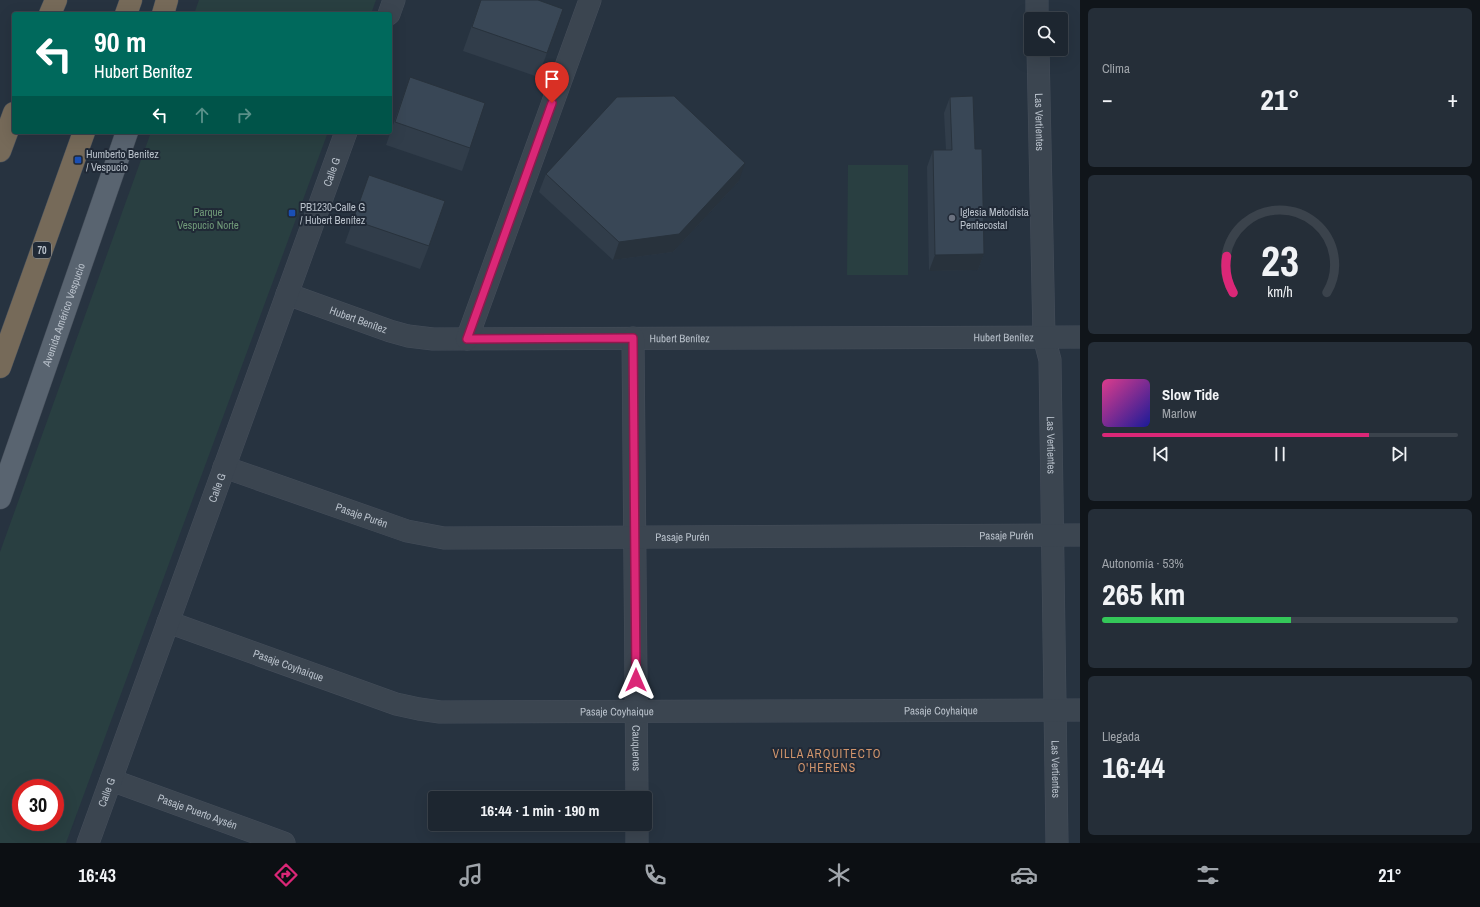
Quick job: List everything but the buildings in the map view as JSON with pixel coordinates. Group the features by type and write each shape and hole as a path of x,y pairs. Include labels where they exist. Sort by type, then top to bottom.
{"highway":[{"path":"51,12 56,0"},
{"path":"127,12 131,0"},
{"path":"164,12 167,0"},
{"path":"0,151 12,118"},
{"name":"70","path":"0,367 83,134"}],"main road":[{"path":"170,12 174,0"},
{"name":"Avenida Américo Vespucio","path":"0,498 126,134"}],"street":[{"path":"390,12 394,0"},
{"path":"467,339 590,0"},
{"path":"1037,0 1037,12"},
{"name":"Las Vertientes","path":"1038,56 1044,337 1050,360 1057,843"},
{"name":"Calle G","path":"88,843 345,134"},
{"name":"Hubert Benítez","path":"288,294 370,324 408,336 433,339 1080,337"},
{"name":"Cauquenes","path":"633,338 636,791"},
{"name":"Pasaje Purén","path":"224,467 389,525 427,535 463,538 1080,535"},
{"name":"Pasaje Coyhaique","path":"168,622 396,704 419,709 460,712 1080,710"},
{"name":"Pasaje Puerto Aysén","path":"110,780 284,843"},
{"path":"637,831 637,843"}],"green space":[{"path":"199,0 376,0 372,12 195,12"},
{"name":"Parque Vespucio Norte","path":"150,134 327,134 66,843 0,843 0,552"},
{"path":"848,165 908,165 908,275 847,275"}],"place":[{"name":"Humberto Benitez / Vespucio","path":"78,160"},
{"name":"PB1230-Calle G / Hubert Benítez","path":"292,213"},
{"name":"Iglesia Metodista Pentecostal","path":"952,218"}],"district":[{"name":"VILLA ARQUITECTO O'HERENS","path":"827,761"}],"route":[{"path":"552,103 467,339 633,338 636,680"}]}
